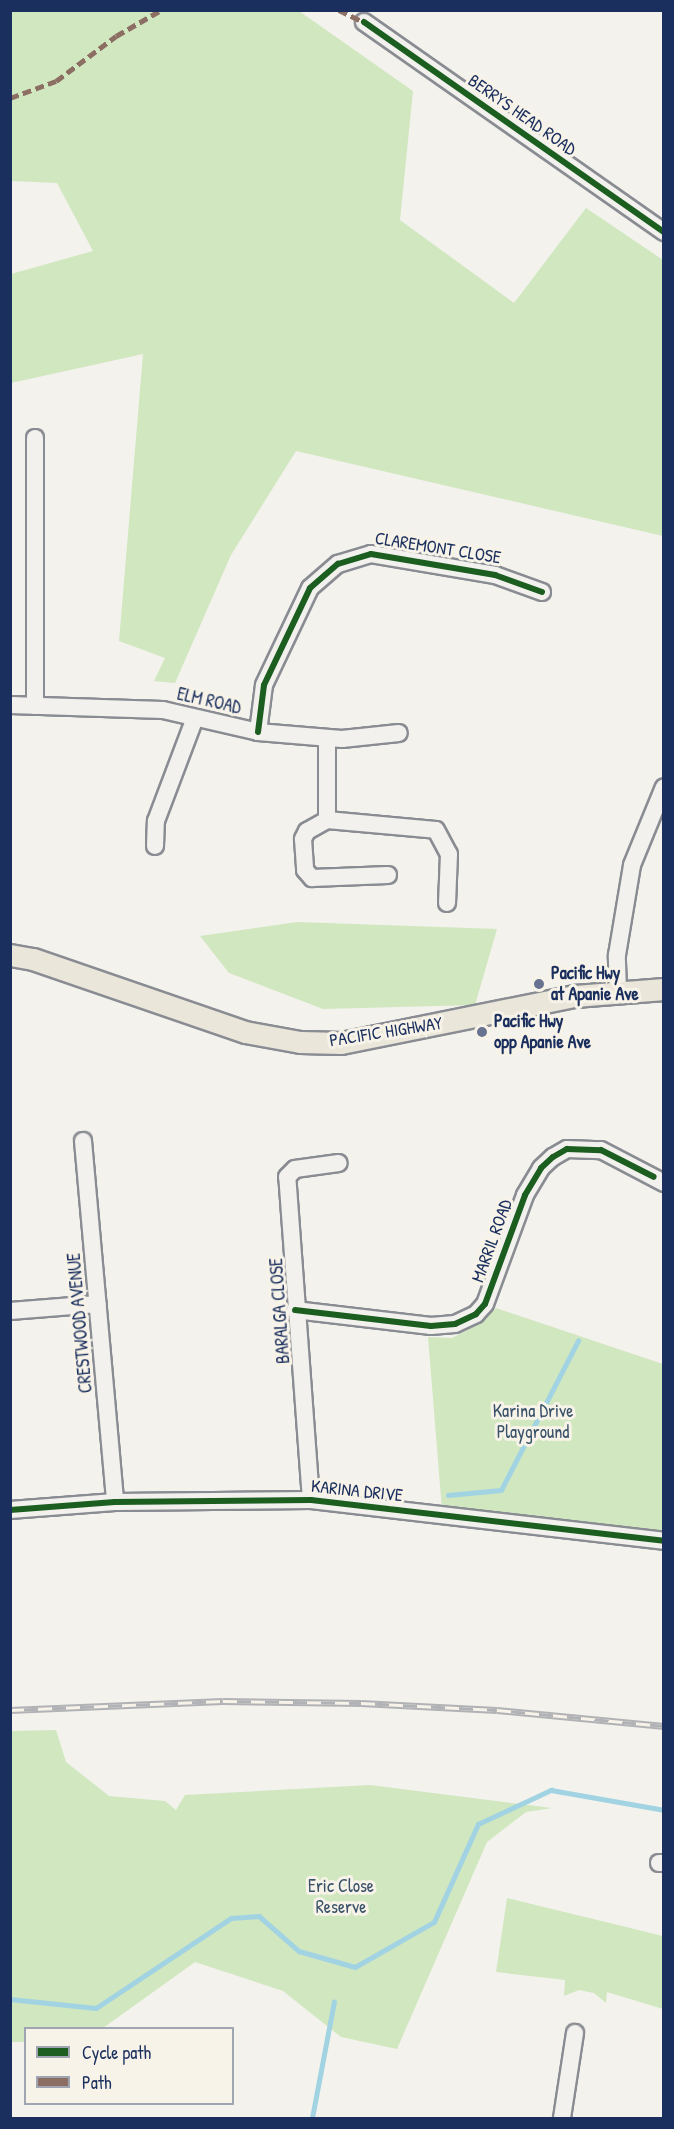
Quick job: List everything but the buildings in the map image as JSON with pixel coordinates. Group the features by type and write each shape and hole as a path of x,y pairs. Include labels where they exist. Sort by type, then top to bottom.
{"main road":[{"name":"PACIFIC HIGHWAY","path":"10,955 33,959 244,1032 300,1042 341,1043 618,991 663,989"}],"street":[{"name":"BERRYS HEAD ROAD","path":"364,22 663,232"},
{"path":"35,438 35,706"},
{"name":"CLAREMONT CLOSE","path":"258,732 264,685 284,642 310,588 338,564 370,554 495,575 542,592"},
{"name":"ELM ROAD","path":"10,705 163,710 258,732 327,738 399,733"},
{"path":"154,846 156,820 195,718"},
{"path":"327,738 327,820"},
{"path":"618,991 617,955 632,865 663,787"},
{"path":"388,875 312,878 307,874 303,839 306,831 327,820 436,830 449,854 447,903"},
{"name":"CRESTWOOD AVENUE","path":"83,1141 116,1502"},
{"name":"MARRIL ROAD","path":"295,1310 431,1326 454,1324 476,1314 485,1304 525,1195 541,1168 553,1157 567,1149 601,1150 659,1180"},
{"name":"BARALGA CLOSE","path":"311,1500 295,1310 287,1177 295,1168 339,1163"},
{"path":"10,1311 99,1304"},
{"name":"KARINA DRIVE","path":"10,1510 116,1502 311,1500 663,1541"},
{"path":"562,2118 575,2033"}],"green space":[{"path":"11,10 299,11 413,91 400,220 514,303 586,208 663,260 663,536 296,451 231,555 175,683 154,681 165,658 119,641 143,354 11,383 11,274 93,251 57,183 11,181"},
{"path":"297,922 497,929 475,1005 323,1009 229,973 200,936"},
{"name":"Karina Drive Playground","path":"496,1308 663,1364 663,1534 442,1510 428,1337 452,1338 481,1323"},
{"name":"Eric Close Reserve","path":"56,1730 66,1762 109,1796 165,1801 176,1810 185,1795 370,1785 552,1808 526,1812 487,1842 397,2049 341,2037 283,1991 195,1962 104,2027 24,2027 24,2042 11,2042 11,1731"},
{"path":"507,1898 663,1936 663,2009 607,1992 606,2003 594,1993 579,1990 564,1996 565,1980 496,1972"}],"waterway":[{"path":"448,1495 501,1490 578,1341"},
{"path":"10,1999 96,2008 231,1918 259,1916 299,1951 355,1967 434,1922 478,1824 551,1790 664,1810"},
{"path":"312,2118 334,2002"}],"railway":[{"path":"10,1710 223,1701 361,1703 497,1710 664,1726"}],"marked path":[{"path":"10,98 56,81 116,36 161,10"},
{"path":"339,10 364,22"}],"cycle path":[{"path":"364,22 664,232"},
{"path":"258,732 264,685 310,588 338,564 371,554 495,575 542,592"},
{"path":"295,1310 431,1326 455,1324 476,1314 485,1304 525,1195 541,1168 553,1157 567,1149 601,1150 654,1177"},
{"path":"10,1510 115,1502 311,1500 664,1541"}],"place":[{"name":"Pacific Hwy at Apanie Ave","path":"539,984"},
{"name":"Pacific Hwy opp Apanie Ave","path":"482,1032"}]}
